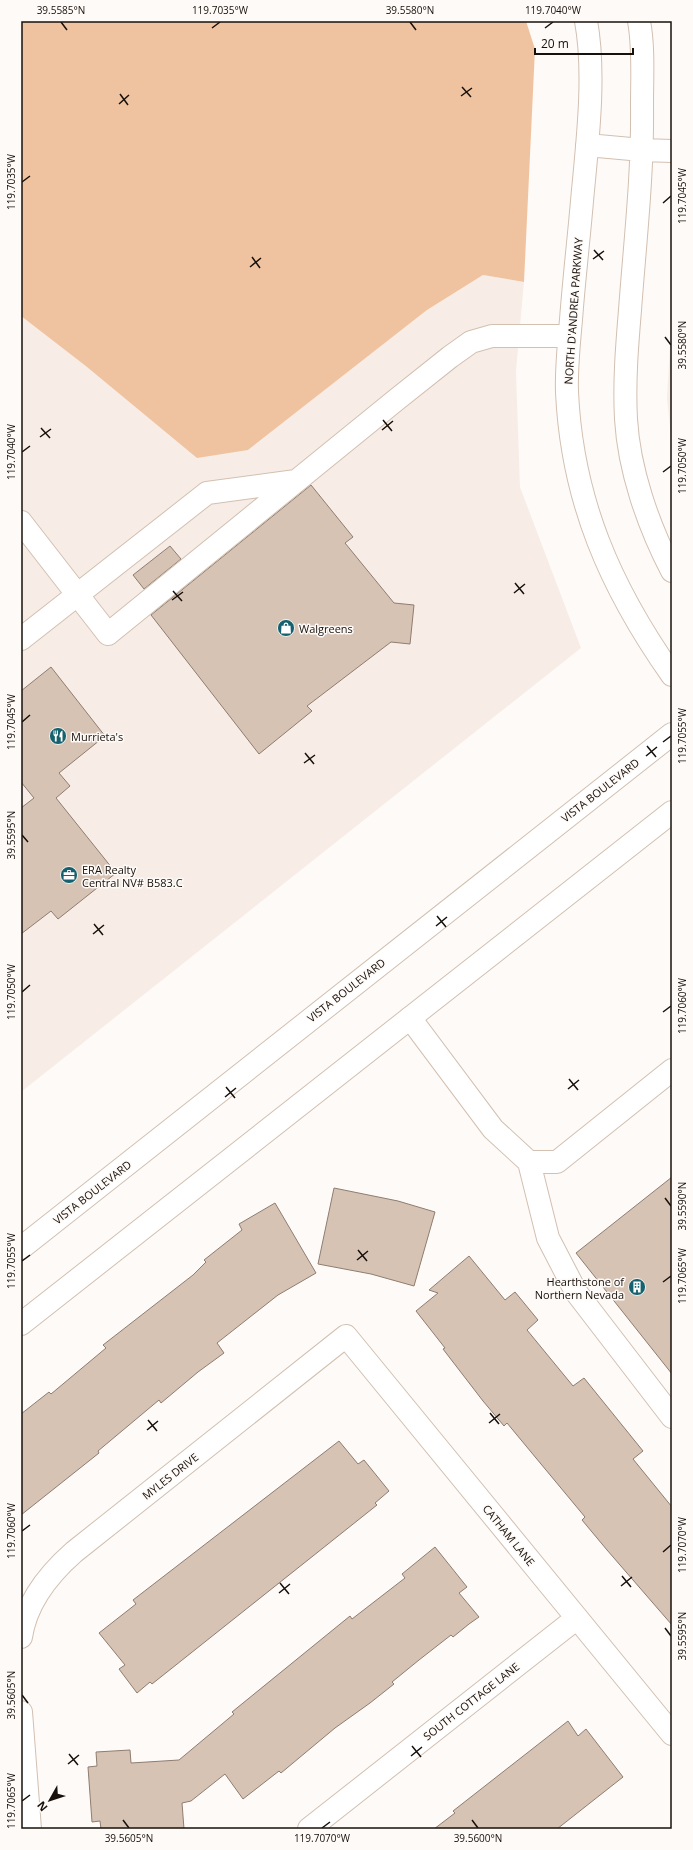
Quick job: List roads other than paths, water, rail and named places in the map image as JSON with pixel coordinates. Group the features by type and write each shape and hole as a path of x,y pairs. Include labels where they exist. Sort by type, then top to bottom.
{"street":[{"name":"NORTH D'ANDREA PARKWAY","path":"586,21 590,50 587,145 569,336 567,390 570,425 575,457 591,521 601,550 631,612 672,675"},
{"path":"639,21 642,80 642,150 626,367 626,420 631,453 638,483 657,540 672,571"},
{"path":"587,145 672,151"},
{"path":"21,522 108,634 450,357 471,342 492,336 569,336"},
{"path":"21,639 207,494 296,481"},
{"name":"VISTA BOULEVARD","path":"21,1248 672,734"},
{"path":"21,1324 672,812"},
{"path":"410,1018 493,1129 529,1162 548,1238 576,1292 672,1417"},
{"path":"529,1162 557,1162 672,1070"},
{"name":"CATHAM LANE","path":"346,1336 672,1734"},
{"name":"MYLES DRIVE","path":"21,1637 22,1629 35,1596 56,1568 74,1552 346,1336"},
{"name":"SOUTH COTTAGE LANE","path":"309,1829 577,1618"},
{"path":"21,1712 30,1829"}],"place":[{"name":"Walgreens","path":"286,628"},
{"name":"Murrieta's","path":"58,736"},
{"name":"ERA Realty Central NV# B583.C","path":"69,875"},
{"name":"Hearthstone of Northern Nevada","path":"637,1287"}]}
